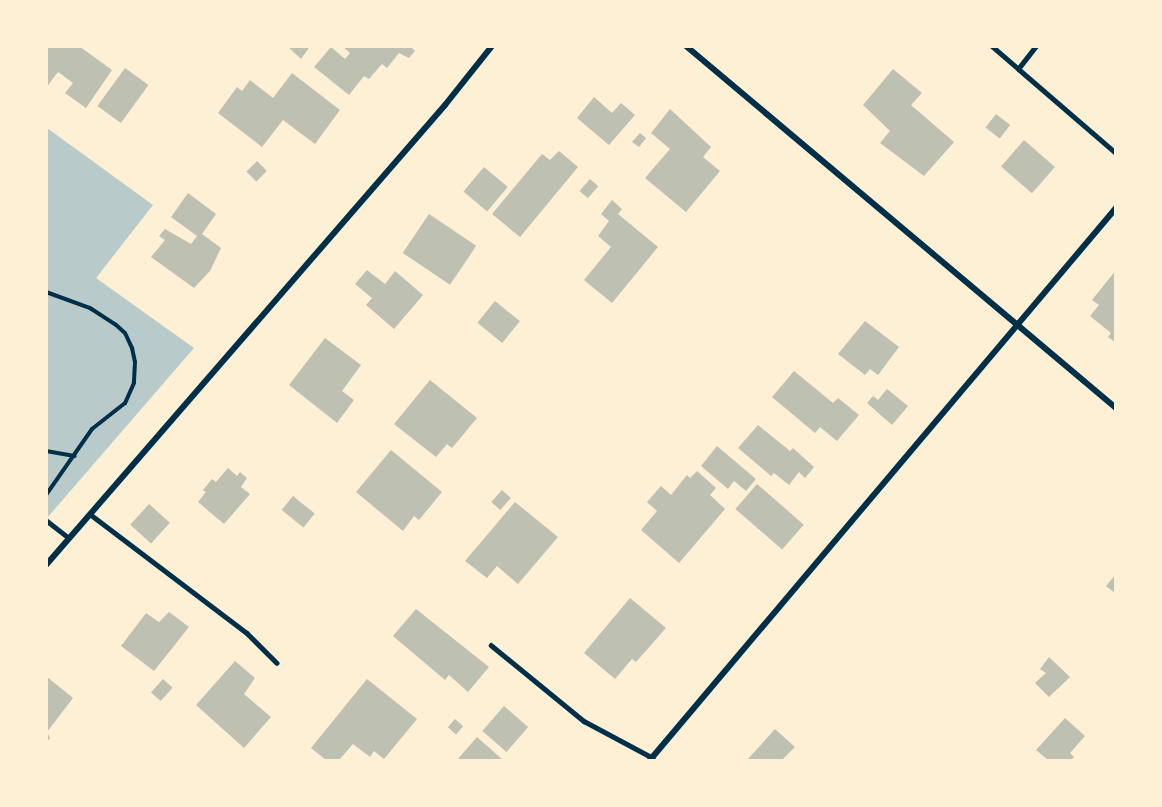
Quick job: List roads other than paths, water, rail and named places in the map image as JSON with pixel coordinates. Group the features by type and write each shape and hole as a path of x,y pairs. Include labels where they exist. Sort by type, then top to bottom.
{"street":[{"path":"46,565 438,114 492,46"},
{"path":"686,46 1116,408"},
{"path":"651,759 1116,208"}],"lane":[{"path":"992,46 1116,153"},
{"path":"1018,69 1036,46"},
{"path":"90,514 247,633 276,663"},
{"path":"46,520 69,538"},
{"path":"491,645 585,722 651,759"}]}
